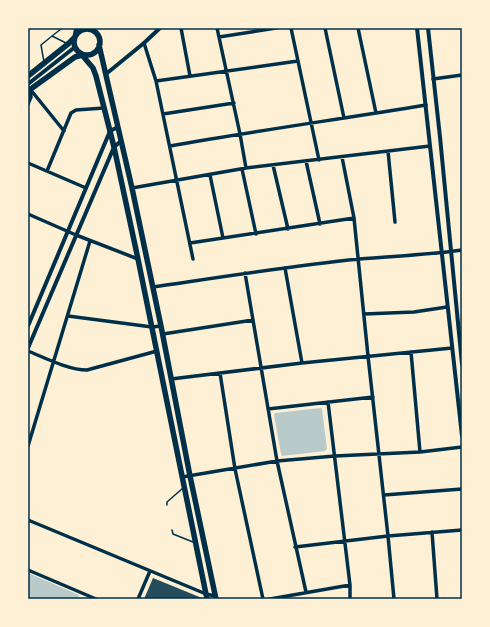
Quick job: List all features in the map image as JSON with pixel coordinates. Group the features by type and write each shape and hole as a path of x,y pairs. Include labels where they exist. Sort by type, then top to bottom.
{"main road":[{"path":"77,28 74,47 93,68 114,147 157,351 206,597"},
{"path":"28,76 68,44 80,31 84,29 95,30 98,37 132,188 163,334 215,597"},
{"path":"29,88 75,57 91,55 98,49 99,45"}],"street":[{"path":"106,74 160,28"},
{"path":"181,28 190,76"},
{"path":"217,28 240,134 244,169 256,234"},
{"path":"219,37 252,30 276,28"},
{"path":"291,28 319,160"},
{"path":"325,28 344,118"},
{"path":"358,28 376,113"},
{"path":"417,28 430,146 461,347 462,364"},
{"path":"428,28 441,144 447,307 462,436"},
{"path":"144,43 156,81 193,259"},
{"path":"29,88 74,47"},
{"path":"156,81 298,61"},
{"path":"433,79 462,75"},
{"path":"28,104 31,97 29,88"},
{"path":"29,88 64,131"},
{"path":"163,114 234,103"},
{"path":"170,146 426,105"},
{"path":"47,171 71,113 76,110 104,108"},
{"path":"28,326 110,131 118,127"},
{"path":"28,348 114,147 121,141"},
{"path":"132,188 244,169 430,146"},
{"path":"388,151 395,222"},
{"path":"342,157 354,218 394,599"},
{"path":"306,161 320,224"},
{"path":"28,164 86,188"},
{"path":"273,165 288,229"},
{"path":"210,175 223,238"},
{"path":"28,214 90,241 138,259"},
{"path":"190,243 354,218"},
{"path":"28,446 90,241"},
{"path":"153,287 245,273 358,259 462,250"},
{"path":"286,268 302,363"},
{"path":"245,273 277,461 306,592"},
{"path":"364,314 414,312 447,307"},
{"path":"68,316 152,327 161,326"},
{"path":"163,334 253,320"},
{"path":"171,379 261,367 452,348"},
{"path":"28,351 54,362 80,370 87,370 157,351"},
{"path":"411,352 420,452"},
{"path":"220,373 235,469 263,599"},
{"path":"268,409 373,397"},
{"path":"328,402 350,585 350,599"},
{"path":"182,477 277,461 335,456 420,452 462,447"},
{"path":"384,495 462,489"},
{"path":"28,520 150,570 206,597 215,597"},
{"path":"295,547 388,536 462,530"},
{"path":"432,532 437,599"},
{"path":"28,570 87,597 96,599"},
{"path":"138,599 150,570"},
{"path":"270,599 350,585"}],"lane":[{"path":"44,63 40,45 61,28 68,28"},
{"path":"52,36 68,44"},
{"path":"167,505 167,502 184,487"},
{"path":"172,530 173,534 195,542"}],"shaded area":[{"path":"321,408 327,449 325,451 282,456 274,415 275,413"},
{"path":"28,573 79,595 78,599 28,599"}],"building":[{"path":"153,578 202,598 203,599 144,599"}]}
